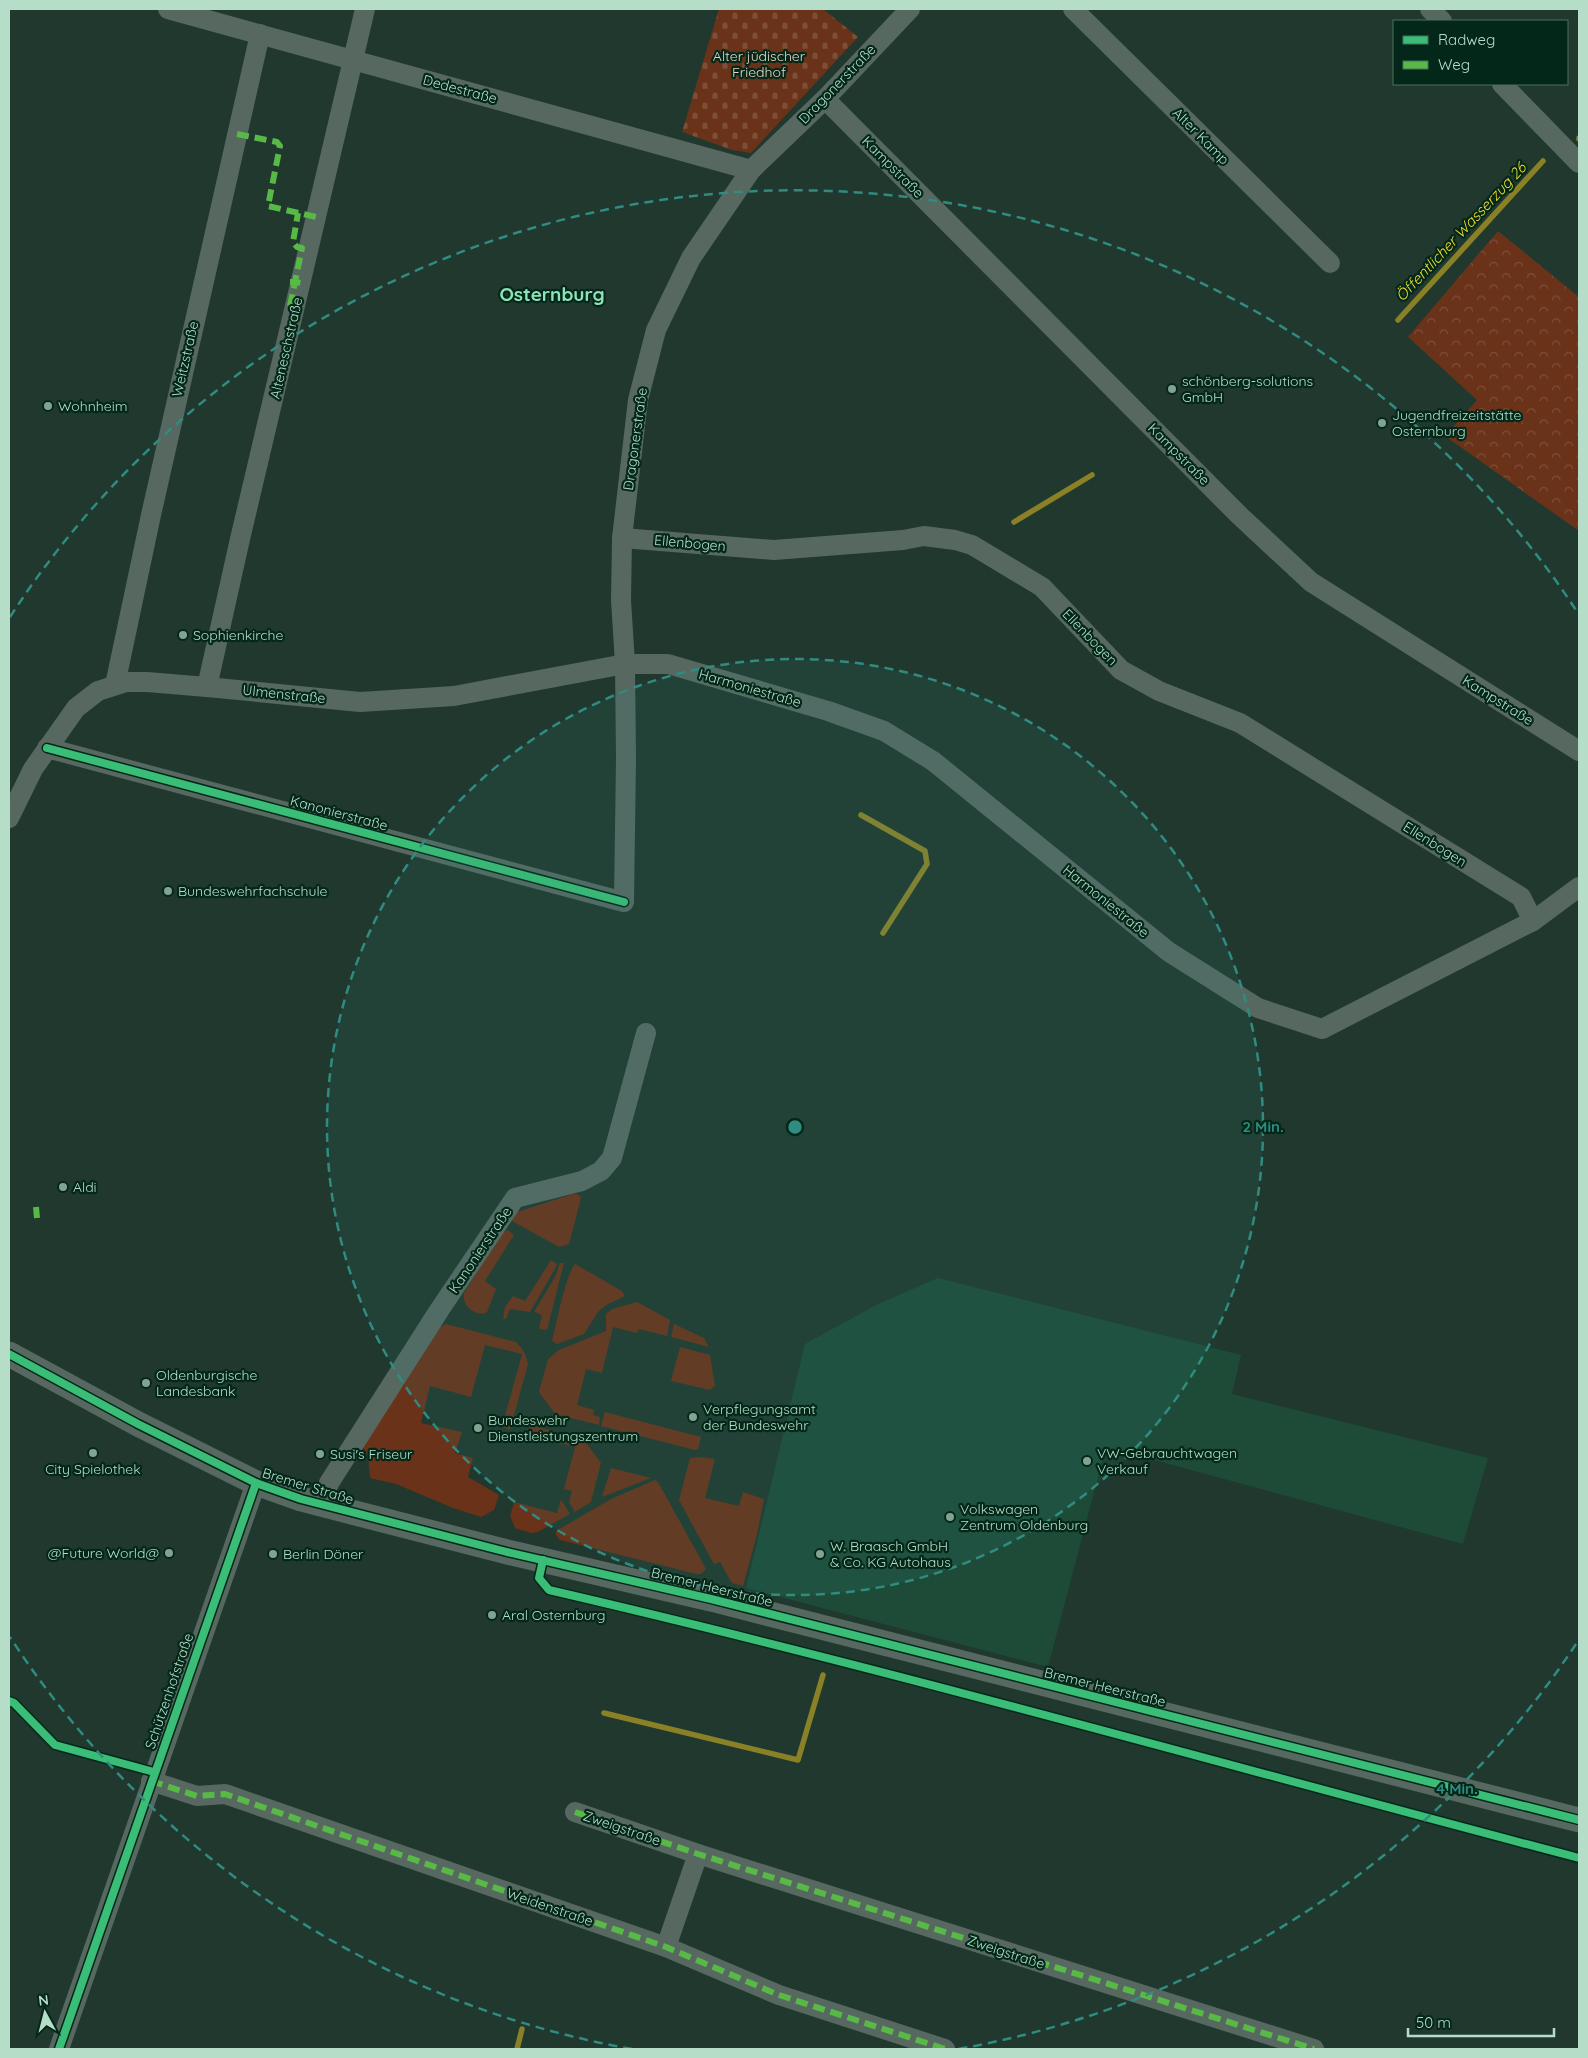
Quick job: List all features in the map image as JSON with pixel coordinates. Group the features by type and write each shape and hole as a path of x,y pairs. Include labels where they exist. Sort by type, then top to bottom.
{"street":[{"name":"Dedestraße","path":"168,9 751,170"},
{"name":"Alteneschstraße","path":"207,687 365,9"},
{"name":"Dragonerstraße","path":"624,902 626,844 625,664 621,600 622,538 638,400 656,330 691,258 751,170 825,99 910,9"},
{"name":"Alter Kamp","path":"1073,9 1330,263"},
{"path":"1430,9 1441,20"},
{"name":"Weitzstraße","path":"115,685 159,477 260,34"},
{"path":"1503,85 1579,162"},
{"name":"Kampstraße","path":"825,99 1240,516 1311,582 1579,752"},
{"name":"Ellenbogen","path":"622,538 774,550 903,540 924,536 955,540 972,545 1042,587 1121,670 1159,692 1240,723 1521,897 1533,921"},
{"name":"Ulmenstraße","path":"9,818 34,769 76,708 98,691 126,682 207,687 360,702 454,696 625,664"},
{"name":"Harmoniestraße","path":"625,664 668,664 828,711 884,731 933,761 1169,952 1258,1008 1322,1029 1533,921 1579,887"},
{"name":"Kanonierstraße","path":"48,748 624,902"},
{"name":"Kanonierstraße","path":"322,1504 329,1483 440,1309 515,1198 582,1181 600,1171 612,1158 646,1033"},
{"name":"Bremer Straße","path":"9,1354 138,1424 256,1484 322,1504 507,1552 624,1579"},
{"name":"Schützenhofstraße","path":"59,2049 256,1484"},
{"name":"Bremer Heerstraße","path":"624,1579 712,1599 1579,1820"},
{"name":"Weidenstraße","path":"151,1781 197,1796 225,1794 666,1948 779,1995 945,2049"},
{"name":"Zweigstraße","path":"575,1812 698,1854 1314,2049"},
{"path":"666,1948 698,1854"}],"shaded area":[{"path":"938,1278 1241,1355 1232,1394 1488,1458 1463,1544 1106,1447 1048,1667 746,1588 805,1344 876,1305"}],"green space":[{"name":"Alter jüdischer Friedhof","path":"719,9 823,9 858,37 751,153 732,150 682,132"},
{"path":"1498,231 1579,297 1579,531 1445,436 1477,400 1408,337"},
{"path":"573,1194 581,1197 569,1244 559,1247 512,1221 511,1217 517,1212"},
{"path":"508,1230 514,1235 485,1281 496,1289 487,1312 474,1312 467,1306 464,1293 501,1233"},
{"path":"551,1260 557,1264 555,1269 530,1312 510,1309 506,1319 503,1319 505,1307 513,1296 525,1301"},
{"path":"560,1263 564,1263 547,1330 539,1329 542,1315 534,1312 555,1277"},
{"path":"575,1264 622,1291 625,1296 606,1305 598,1312 584,1334 557,1344 552,1341 568,1278"},
{"path":"637,1302 670,1320 667,1336 639,1329 637,1333 613,1327 602,1373 586,1369 577,1405 594,1410 593,1415 600,1417 599,1425 555,1414 539,1392 548,1359 559,1350 606,1331 606,1314 612,1309"},
{"path":"446,1324 516,1342 524,1352 528,1364 510,1430 502,1427 522,1354 485,1345 471,1397 430,1386 421,1423 462,1432 455,1453 473,1458 468,1477 499,1495 494,1510 481,1517 453,1508 396,1484 370,1478 368,1456 362,1445 440,1327"},
{"path":"674,1324 704,1338 709,1347 671,1337"},
{"path":"680,1347 710,1355 715,1386 710,1390 671,1381"},
{"path":"605,1412 701,1437 698,1449 695,1450 601,1426"},
{"path":"531,1425 584,1440 601,1463 591,1502 575,1512 569,1502 572,1491 564,1489 575,1447 528,1435"},
{"path":"690,1458 715,1459 705,1498 739,1506 743,1492 764,1499 743,1586 732,1583 720,1562 714,1564 679,1500"},
{"path":"611,1468 651,1478 602,1497"},
{"path":"655,1480 658,1482 706,1569 701,1574 560,1540 556,1535 556,1531 611,1499"},
{"path":"561,1499 570,1514 538,1532 531,1533 515,1528 510,1516 514,1502 557,1513"}],"waterway":[{"name":"Öffentlicher Wasserzug 26","path":"1398,320 1543,161"},
{"path":"1014,522 1092,475"},
{"path":"861,815 925,851 927,864 883,933"},
{"path":"604,1713 798,1760 823,1675"},
{"path":"517,2049 522,2029"}],"marked path":[{"path":"237,134 277,142 280,146 268,206 316,217"},
{"path":"290,282 295,282 302,248 297,247 293,242 298,213"},
{"path":"290,306 295,282 301,283"},
{"path":"36,1207 37,1218"},
{"path":"151,1781 197,1796 225,1794 666,1947 779,1995 945,2049"},
{"path":"575,1812 698,1854 1314,2049"}],"cycle path":[{"path":"47,748 624,902"},
{"path":"9,1354 138,1424 256,1483 301,1499 507,1552 711,1599 1579,1820"},
{"path":"59,2049 256,1483"},
{"path":"543,1560 539,1578 549,1590 936,1686 1579,1858"},
{"path":"9,1701 14,1703 55,1745 154,1772"}],"place":[{"name":"schönberg-solutions GmbH","path":"1172,389"},
{"name":"Wohnheim","path":"48,406"},
{"name":"Jugendfreizeitstätte Osternburg","path":"1382,423"},
{"name":"Sophienkirche","path":"183,635"},
{"name":"Bundeswehrfachschule","path":"168,891"},
{"name":"Aldi","path":"63,1187"},
{"name":"Oldenburgische Landesbank","path":"146,1383"},
{"name":"Verpflegungsamt der Bundeswehr","path":"693,1417"},
{"name":"Bundeswehr Dienstleistungszentrum","path":"478,1428"},
{"name":"City Spielothek","path":"93,1453"},
{"name":"Susi's Friseur","path":"320,1454"},
{"name":"VW-Gebrauchtwagen Verkauf","path":"1087,1461"},
{"name":"Volkswagen Zentrum Oldenburg","path":"950,1517"},
{"name":"@Future World@","path":"169,1553"},
{"name":"Berlin Döner","path":"273,1554"},
{"name":"W. Braasch GmbH & Co. KG Autohaus","path":"820,1554"},
{"name":"Aral Osternburg","path":"492,1615"}],"district":[{"name":"Osternburg","path":"552,294"}]}
